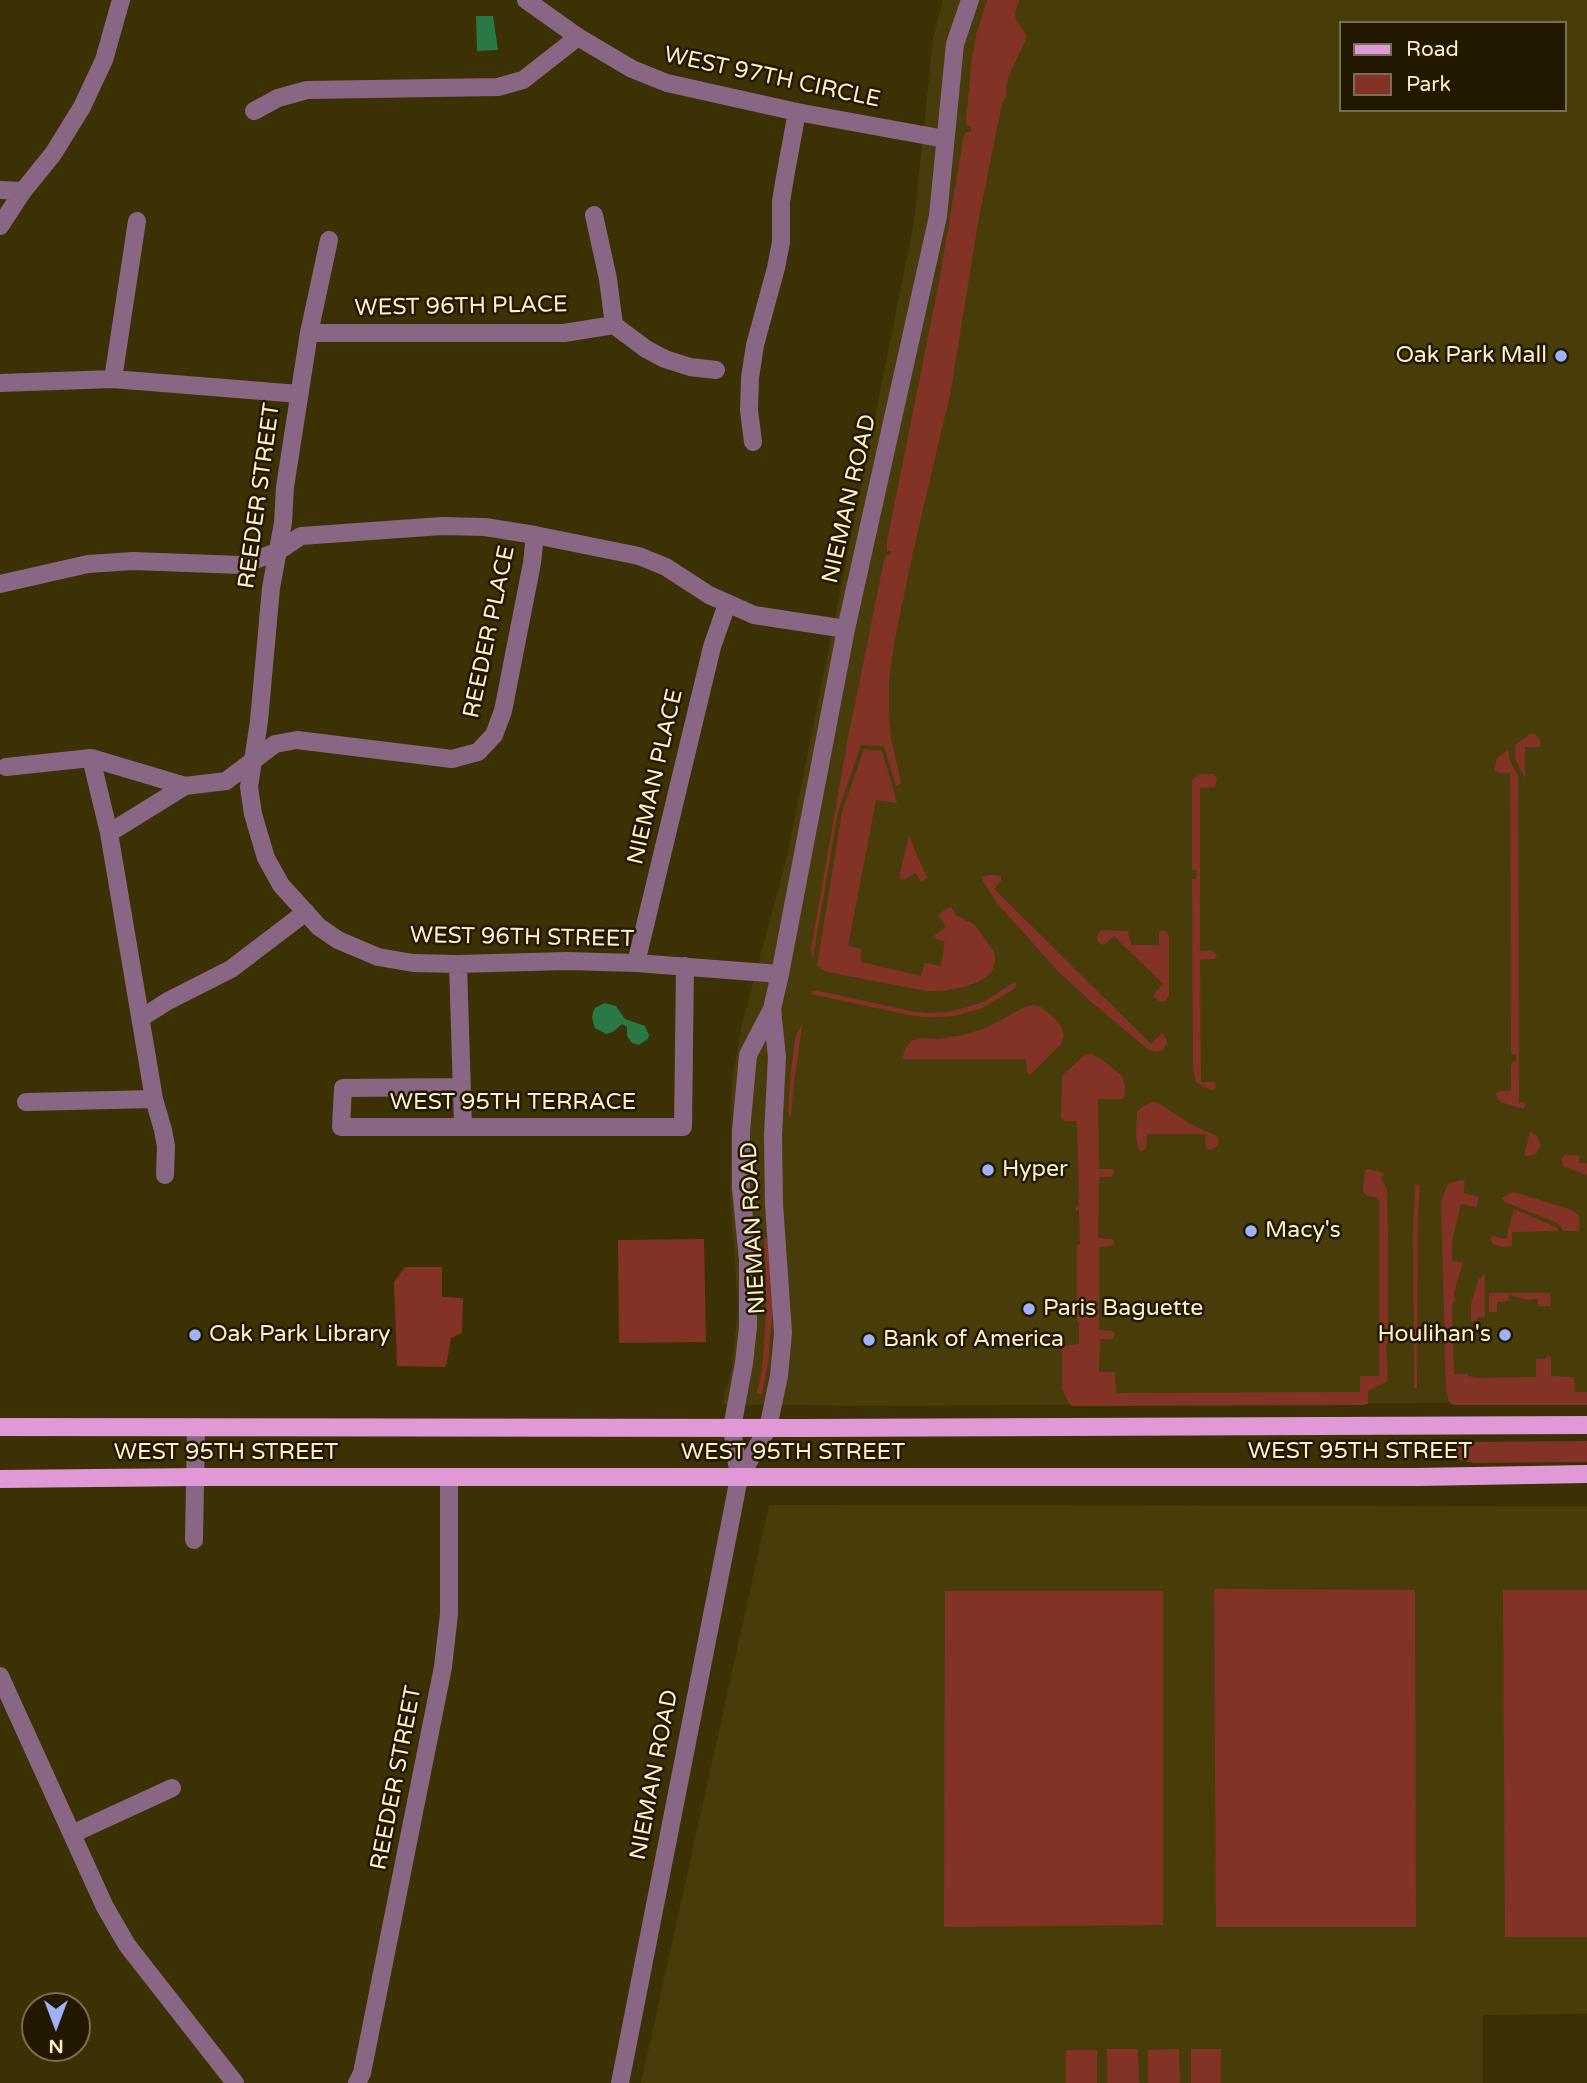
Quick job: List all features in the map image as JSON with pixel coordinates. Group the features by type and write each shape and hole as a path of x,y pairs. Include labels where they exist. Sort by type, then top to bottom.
{"main road":[{"name":"WEST 95TH STREET","path":"0,1427 768,1428 1587,1424"},
{"name":"WEST 95TH STREET","path":"0,1479 1418,1477 1587,1474"}],"street":[{"path":"0,226 53,153 82,107 104,60 121,0"},
{"name":"WEST 97TH CIRCLE","path":"526,0 578,37 632,69 667,83 797,112 945,138"},
{"name":"NIEMAN ROAD","path":"739,1478 732,1428 748,1327 748,1260 741,1188 741,1131 748,1055 772,1009 780,974 846,629 938,216 955,44 970,0"},
{"path":"254,111 278,99 307,90 498,87 523,80 578,37"},
{"path":"753,442 749,410 750,378 755,345 781,242 781,202 797,112"},
{"path":"0,190 23,191"},
{"path":"594,215 608,279 614,325 665,359 690,367 716,370"},
{"path":"113,379 137,221"},
{"name":"REEDER STREET","path":"306,912 281,885 266,858 253,814 249,787 271,588 283,523 285,487 309,333 329,240"},
{"name":"WEST 96TH PLACE","path":"309,333 564,333 614,325"},
{"path":"0,383 113,379 299,394"},
{"path":"0,584 88,564 133,561 241,565 277,552 301,536 442,526 485,527 639,556 666,567 709,595 754,615 846,629"},
{"name":"REEDER PLACE","path":"253,761 275,744 297,740 452,760 478,752 494,735 503,711 535,535"},
{"name":"NIEMAN PLACE","path":"636,963 712,647 727,604"},
{"path":"6,767 91,758 185,786 226,781 253,761"},
{"path":"91,758 109,833 154,1099 166,1146 165,1175"},
{"path":"109,833 185,786"},
{"path":"141,1018 231,969 306,912"},
{"name":"WEST 96TH STREET","path":"306,912 319,927 338,940 378,957 413,964 567,961 636,963 780,974"},
{"path":"458,964 463,1126"},
{"name":"WEST 95TH TERRACE","path":"462,1087 342,1088 341,1128 683,1128 685,966"},
{"name":"NIEMAN ROAD","path":"620,2083 739,1478 768,1428 779,1376 783,1333 774,1203 773,1135 777,1057 772,1009"},
{"path":"26,1102 154,1099"},
{"path":"194,1540 196,1427"},
{"name":"REEDER STREET","path":"357,2083 362,2073 443,1667 449,1614 449,1478"},
{"path":"0,1676 105,1907 127,1945 235,2083"},
{"path":"72,1834 172,1788"}],"shaded area":[{"path":"943,0 1587,0 1587,1402 865,1406 722,1404 732,1368 738,1308 730,1193 732,1081 742,1024 788,853 914,222 933,39"},
{"path":"476,16 493,16 498,50 477,51"},
{"path":"604,1003 616,1006 625,1019 645,1026 648,1039 639,1045 632,1043 627,1036 627,1027 622,1024 606,1034 595,1028 593,1012"},
{"path":"769,1505 1587,1506 1587,2014 1483,2015 1483,2083 641,2083"}],"green space":[{"path":"987,0 1019,0 1016,20 1026,34 1026,39 1010,73 1006,98 1002,103 979,217 950,395 895,638 889,680 889,715 901,783 896,786 884,746 861,745 838,812 813,958 811,949 847,743 884,561 891,551 887,551 887,541 939,282 964,135 971,132 971,126 967,126 966,121 972,57"},
{"path":"1530,734 1535,734 1541,744 1539,747 1525,747 1525,778 1515,759 1515,745"},
{"path":"864,749 882,751 897,803 876,800 848,946 861,949 861,962 921,976 924,963 941,966 945,941 934,936 946,927 938,914 951,907 956,915 975,925 994,952 993,969 988,976 977,982 965,987 926,991 827,972 817,966 842,812"},
{"path":"1508,750 1518,776 1519,1103 1526,1103 1524,1109 1500,1102 1496,1095 1498,1091 1511,1091 1511,1066 1516,1061 1516,1054 1512,1054 1511,1050 1510,773 1498,773 1494,770 1497,758"},
{"path":"1201,774 1214,774 1217,778 1215,787 1200,788 1200,951 1214,951 1217,956 1214,959 1200,960 1201,1082 1215,1082 1216,1087 1212,1091 1196,1082 1193,1069 1192,879 1196,879 1197,870 1192,870 1192,782"},
{"path":"909,835 928,878 921,882 916,873 903,880 899,878"},
{"path":"1001,876 1001,881 994,889 1151,1044 1164,1034 1167,1043 1163,1050 1149,1050 1058,971 996,902 983,881 982,877"},
{"path":"1101,930 1128,931 1131,945 1159,945 1159,933 1162,930 1167,932 1169,995 1166,1001 1160,1002 1154,997 1163,984 1114,936 1104,945 1099,943 1096,937"},
{"path":"1014,982 1017,984 1015,988 980,1009 941,1017 909,1015 811,994 813,991 819,991 911,1011 949,1012 984,1002"},
{"path":"1032,1005 1041,1007 1054,1018 1064,1035 1061,1044 1030,1075 1027,1072 1026,1059 902,1059 911,1041 964,1035 988,1027"},
{"path":"802,1025 791,1118 788,1111 791,1070 796,1035"},
{"path":"1091,1054 1122,1076 1125,1085 1125,1096 1122,1099 1098,1099 1099,1169 1112,1169 1115,1172 1111,1177 1099,1177 1098,1238 1112,1239 1114,1244 1099,1247 1099,1330 1112,1331 1115,1334 1112,1339 1100,1339 1099,1372 1115,1372 1116,1393 1360,1392 1360,1376 1379,1376 1379,1201 1377,1197 1367,1196 1363,1191 1367,1169 1384,1174 1381,1178 1387,1190 1388,1241 1388,1381 1368,1391 1368,1404 1072,1406 1068,1402 1062,1388 1062,1348 1079,1344 1077,1245 1080,1244 1079,1210 1076,1210 1079,1206 1077,1121 1064,1121 1061,1118 1062,1076 1084,1055"},
{"path":"1153,1102 1217,1136 1217,1146 1210,1150 1206,1148 1205,1134 1147,1134 1146,1148 1139,1150 1136,1137 1137,1111"},
{"path":"1530,1132 1537,1136 1541,1145 1536,1154 1528,1156 1524,1155"},
{"path":"1565,1155 1580,1155 1579,1163 1587,1163 1587,1175 1563,1166 1561,1158"},
{"path":"1465,1181 1464,1193 1479,1197 1476,1207 1461,1204 1452,1242 1452,1261 1463,1262 1454,1293 1455,1301 1452,1304 1454,1374 1468,1374 1479,1378 1536,1377 1536,1359 1551,1356 1551,1376 1574,1377 1575,1392 1587,1392 1587,1405 1453,1405 1449,1401 1446,1391 1441,1202 1448,1184"},
{"path":"1415,1184 1420,1185 1417,1389 1414,1387"},
{"path":"1510,1193 1572,1210 1579,1216 1579,1231 1563,1231 1559,1224 1501,1198"},
{"path":"1514,1209 1556,1227 1559,1231 1512,1232 1512,1246 1493,1244 1490,1239 1492,1236 1506,1239"},
{"path":"768,1238 772,1317 762,1394 757,1393 762,1370 766,1318 764,1239"},
{"path":"704,1239 706,1342 619,1343 618,1240"},
{"path":"405,1267 442,1267 442,1297 463,1298 462,1333 451,1338 446,1367 397,1366 394,1282"},
{"path":"1485,1273 1485,1317 1471,1321 1471,1303 1479,1279"},
{"path":"1489,1293 1550,1293 1551,1306 1538,1306 1538,1299 1526,1300 1509,1295 1508,1301 1497,1302 1497,1312 1489,1312"},
{"path":"1587,1441 1587,1462 1473,1463 1455,1459 1455,1443 1460,1442"},
{"path":"1214,1589 1415,1590 1416,1927 1216,1927"},
{"path":"1503,1590 1587,1590 1587,1937 1505,1937"},
{"path":"945,1591 1163,1591 1163,1925 944,1927"},
{"path":"1107,2049 1138,2049 1139,2083 1107,2083"},
{"path":"1179,2049 1180,2083 1148,2083 1148,2050"},
{"path":"1191,2049 1221,2049 1221,2083 1191,2083"},
{"path":"1066,2050 1097,2050 1097,2083 1066,2083"}],"place":[{"name":"Oak Park Mall","path":"1561,356"},
{"name":"Hyper","path":"988,1170"},
{"name":"Macy's","path":"1251,1231"},
{"name":"Paris Baguette","path":"1029,1309"},
{"name":"Oak Park Library","path":"195,1335"},
{"name":"Houlihan's","path":"1505,1335"},
{"name":"Bank of America","path":"869,1340"}]}
